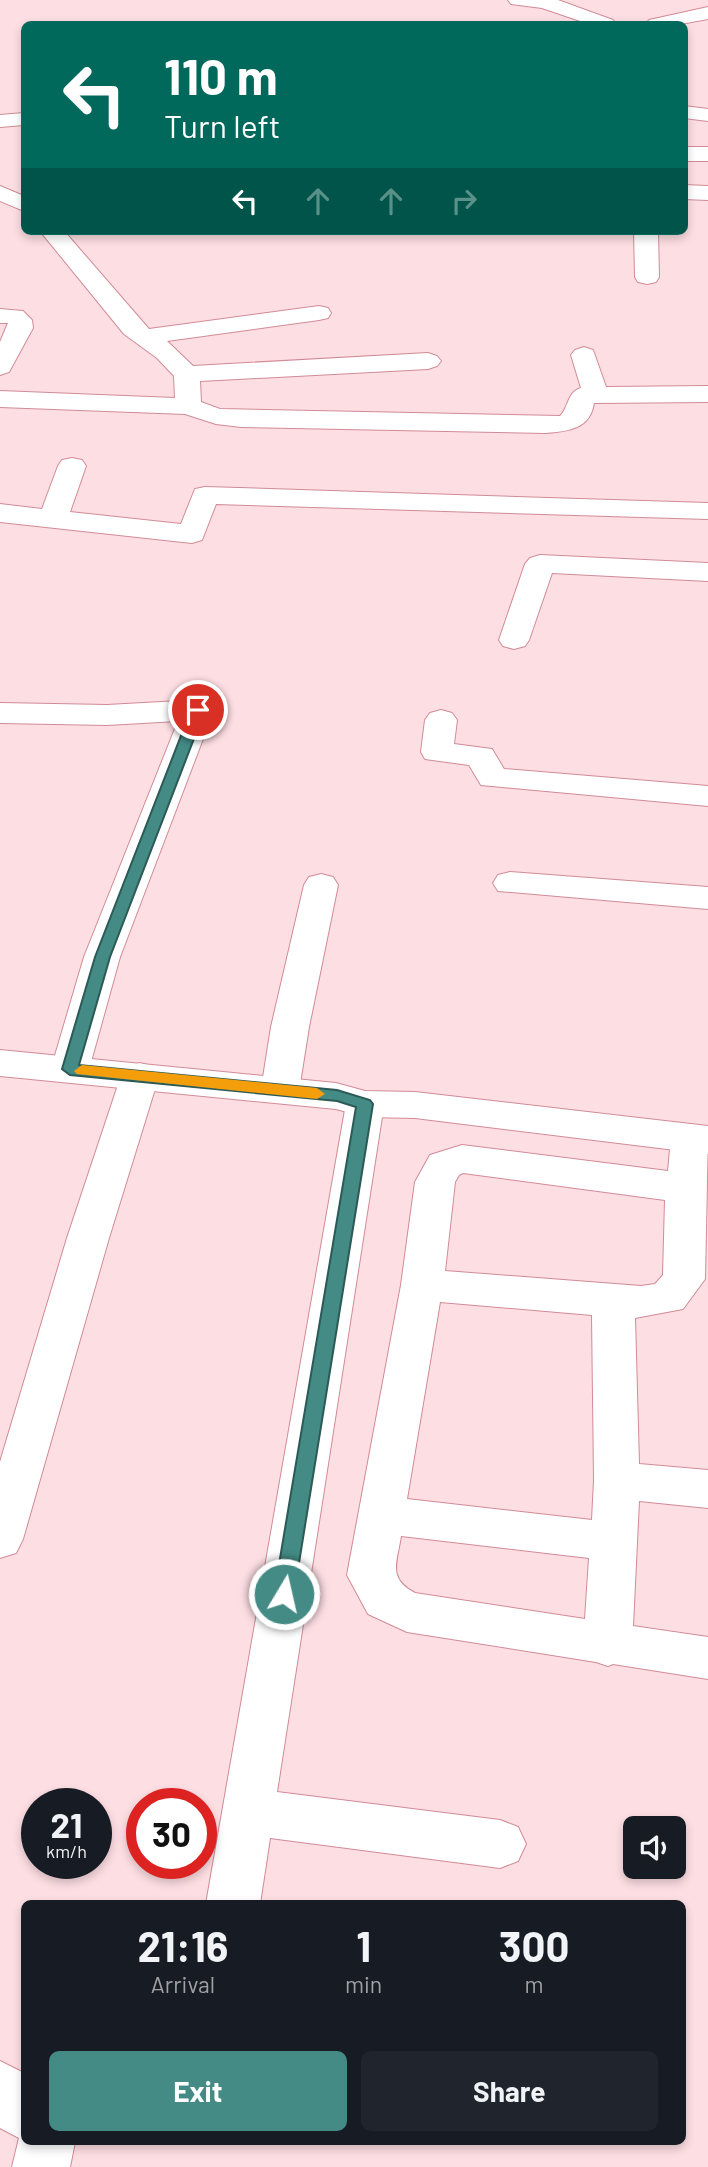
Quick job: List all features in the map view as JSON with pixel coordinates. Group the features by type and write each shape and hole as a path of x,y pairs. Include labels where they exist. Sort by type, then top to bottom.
{"street":[{"path":"518,0 545,2 598,21"},
{"path":"670,21 708,13"},
{"path":"688,112 708,115"},
{"path":"0,121 21,119"},
{"path":"688,154 708,154"},
{"path":"688,192 708,192"},
{"path":"0,193 21,203"},
{"path":"55,235 133,329 166,353 187,374 188,406"},
{"path":"646,235 647,277"},
{"path":"144,337 319,313"},
{"path":"0,316 14,316 20,320 20,328 0,367"},
{"path":"584,355 595,393"},
{"path":"187,374 428,361"},
{"path":"0,399 188,406 241,419 546,425 568,423 579,413 585,394 708,394"},
{"path":"53,519 72,466"},
{"path":"0,513 192,534 205,495 547,535 708,572"},
{"path":"547,535 708,511"},
{"path":"514,640 547,535"},
{"path":"0,713 107,715 198,710 102,957 70,1069"},
{"path":"442,720 437,752 480,756 493,778 708,796"},
{"path":"510,883 708,898"},
{"path":"280,1090 290,1027 321,885"},
{"path":"0,1063 337,1096 365,1104 415,1105 700,1139 686,1188 684,1279 668,1298 641,1302 613,1301 422,1285"},
{"path":"0,1539 88,1238 139,1076"},
{"path":"234,1900 365,1104"},
{"path":"686,1188 462,1159 444,1165 435,1182 422,1285 371,1575 384,1600 407,1612 608,1645 708,1658"},
{"path":"608,1645 617,1480 613,1301"},
{"path":"617,1480 708,1489"},
{"path":"383,1515 615,1542"},
{"path":"248,1812 500,1844"},
{"path":"0,2089 21,2109"},
{"path":"41,2167 45,2145"}],"slow traffic":[{"path":"82,1071 317,1094"}],"route":[{"path":"198,710 102,957 70,1069 337,1096 365,1104 284,1594"}]}
